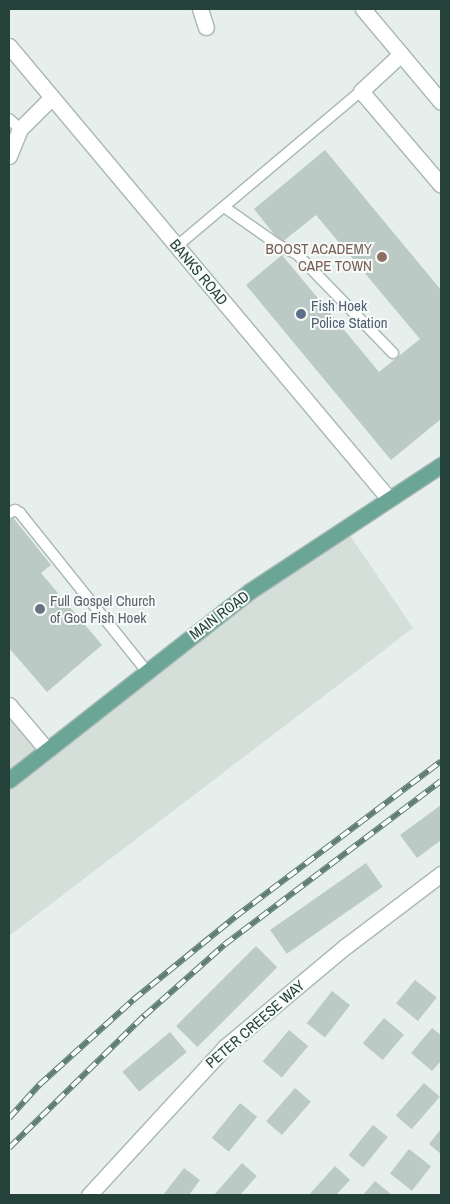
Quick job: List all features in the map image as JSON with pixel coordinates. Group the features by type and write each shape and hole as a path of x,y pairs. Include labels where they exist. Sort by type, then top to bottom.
{"main road":[{"name":"MAIN ROAD","path":"9,780 146,670 250,591 441,465"}],"street":[{"path":"200,9 206,27"},
{"path":"363,9 441,102"},
{"name":"BANKS ROAD","path":"9,46 389,499"},
{"path":"401,54 361,91 441,185"},
{"path":"9,156 15,124 52,98"},
{"path":"9,705 47,750"},
{"name":"PETER CREESE WAY","path":"89,1195 225,1046 346,946 441,874"}],"lane":[{"path":"178,246 361,91"},
{"path":"224,207 278,245 297,254 393,354"},
{"path":"9,513 15,510 20,513 146,670"}],"shaded area":[{"path":"345,528 413,628 9,936 9,705 47,750"}],"building":[{"name":"Fish Hoek Police Station","path":"325,150 441,290 441,419 391,460 246,285 282,255 379,372 420,339 316,215 281,243 254,209"},
{"name":"Full Gospel Church of God Fish Hoek","path":"11,515 51,565 41,573 102,645 47,692 9,648 9,517"},
{"path":"441,805 441,840 417,858 400,835"},
{"path":"366,863 383,887 287,954 270,930"},
{"path":"256,946 277,967 197,1047 176,1026"},
{"path":"415,980 437,998 418,1021 396,1003"},
{"path":"332,991 350,1005 325,1037 307,1023"},
{"path":"384,1018 404,1035 383,1060 363,1043"},
{"path":"432,1028 441,1035 441,1061 432,1071 411,1053"},
{"path":"289,1030 308,1046 282,1077 263,1061"},
{"path":"170,1032 187,1052 139,1092 123,1072"},
{"path":"424,1083 440,1097 412,1129 396,1115"},
{"path":"295,1088 311,1102 282,1135 266,1121"},
{"path":"240,1103 257,1117 229,1152 212,1138"},
{"path":"373,1125 388,1137 363,1167 348,1155"},
{"path":"441,1129 441,1154 429,1144"},
{"path":"409,1149 431,1166 412,1191 390,1173"},
{"path":"242,1163 257,1176 240,1195 214,1195"},
{"path":"335,1166 350,1180 336,1195 309,1195"},
{"path":"184,1168 200,1180 189,1195 163,1195"},
{"path":"375,1181 392,1195 363,1195"}],"railway":[{"path":"9,1118 39,1085 133,1000 235,917 441,761"},
{"path":"9,1148 144,1016 224,945 441,781"}],"place":[{"name":"BOOST ACADEMY CAPE TOWN","path":"382,257"},
{"name":"Fish Hoek Police Station","path":"301,314"},
{"name":"Full Gospel Church of God Fish Hoek","path":"40,609"}]}
